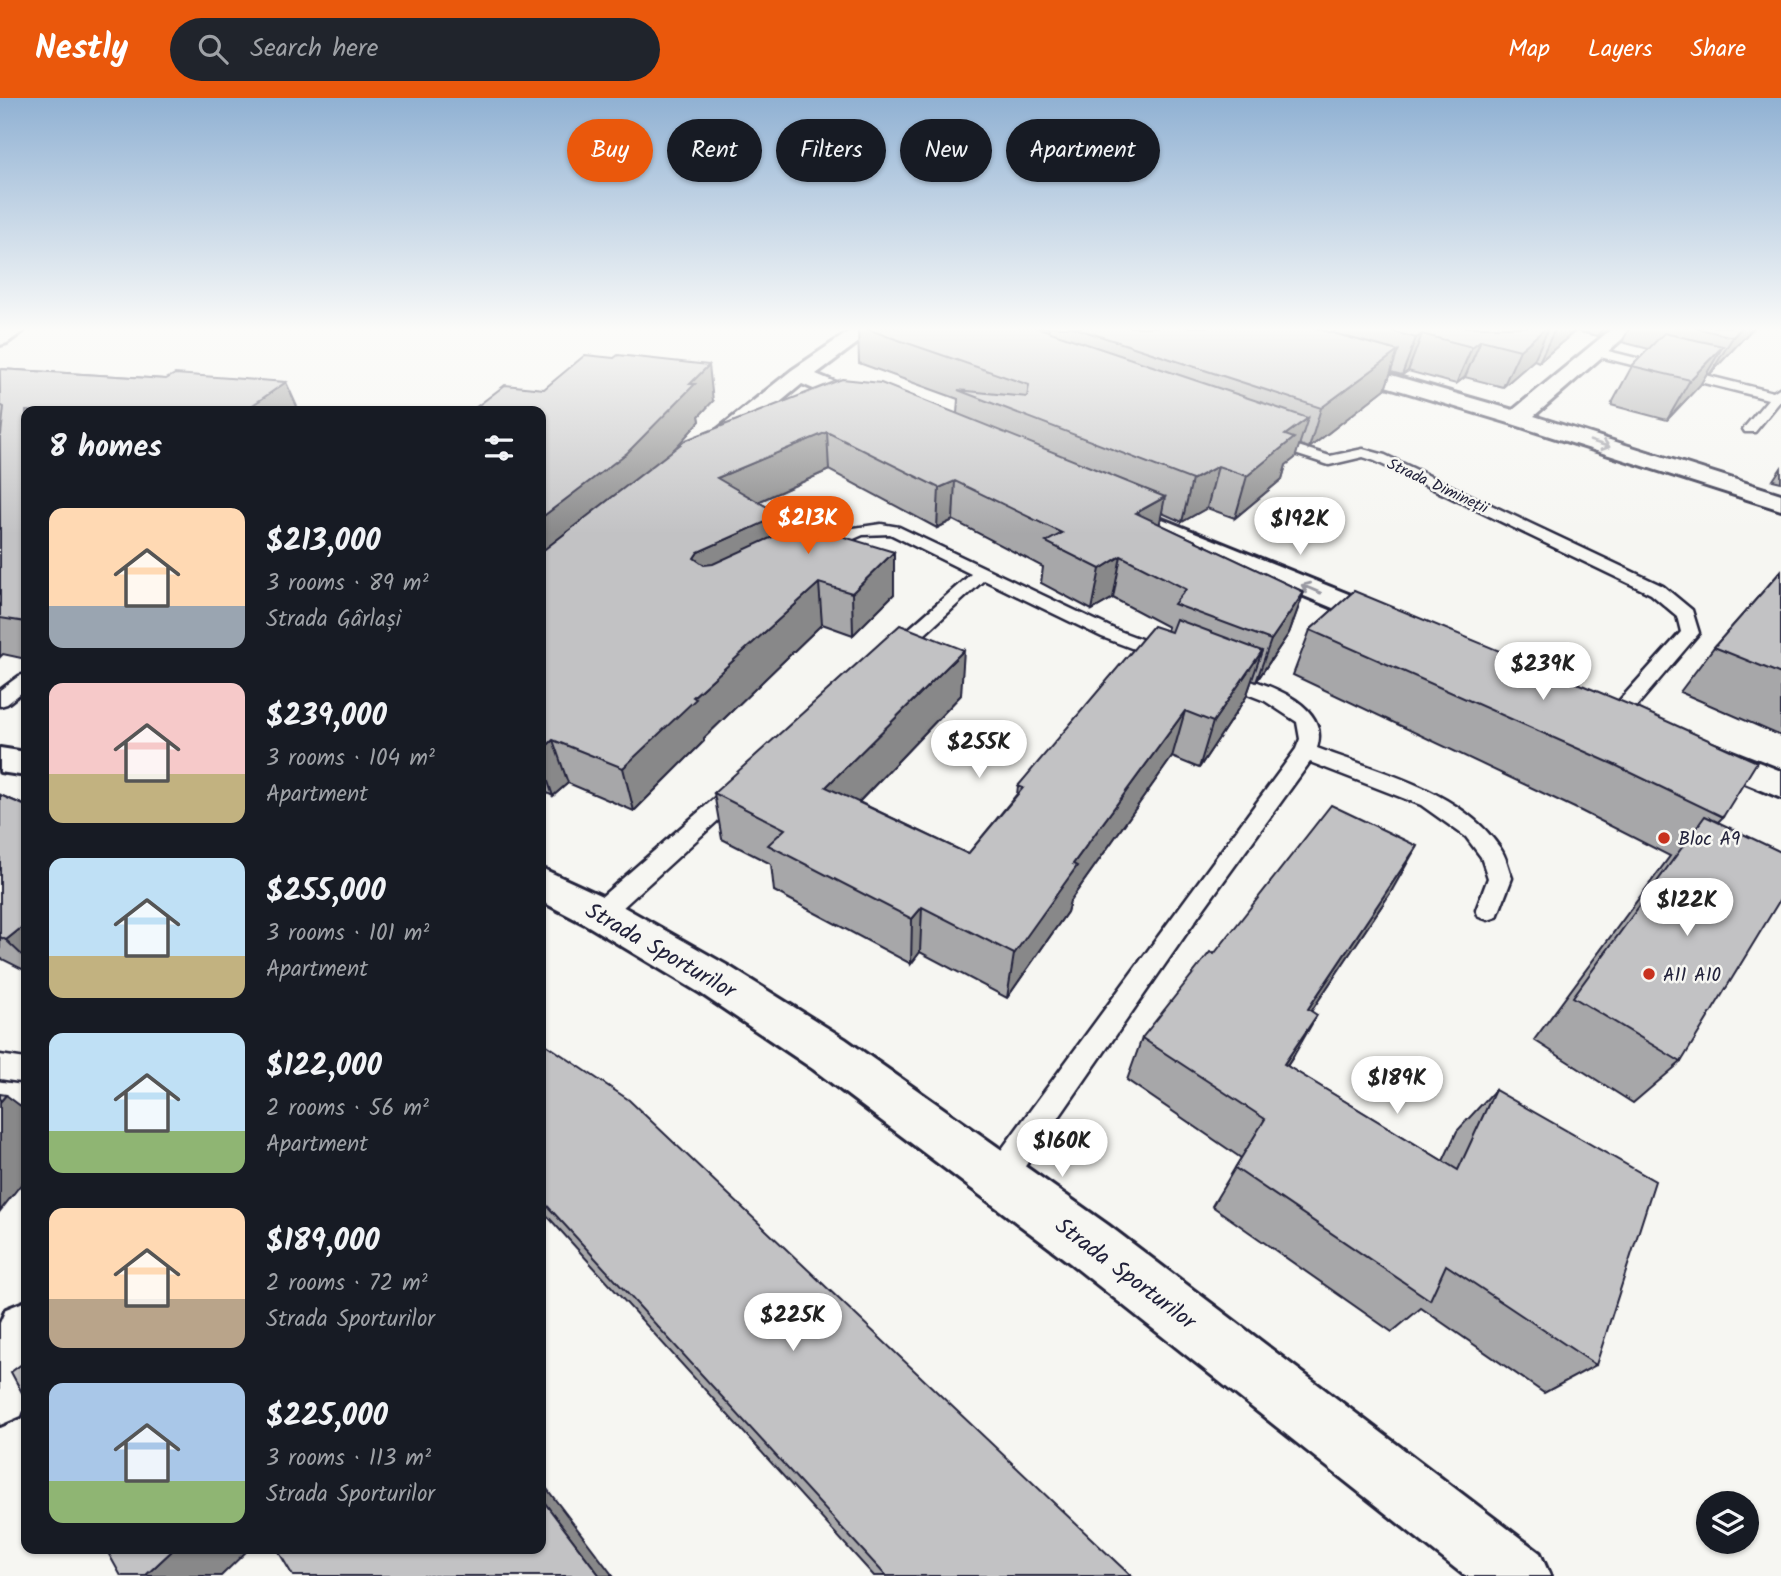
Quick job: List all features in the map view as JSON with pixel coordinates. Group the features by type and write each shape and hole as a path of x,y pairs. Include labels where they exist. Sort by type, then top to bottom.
{"street":[{"path":"692,463 775,396"},
{"path":"849,396 903,418"},
{"path":"1441,396 1781,502"},
{"path":"1517,418 1543,396"},
{"path":"1122,510 1415,632"},
{"path":"1680,743 1781,785"},
{"path":"0,760 21,763"},
{"name":"Strada Sporturilor","path":"546,886 600,913 715,980 830,1054 1089,1244 1517,1576"},
{"path":"0,1395 21,1342"}],"lane":[{"path":"1750,429 1776,396"},
{"name":"Strada Dimineții","path":"1249,434 1329,461 1363,453 1380,458 1657,590 1686,614 1690,634 1617,716"},
{"path":"797,559 858,530 873,527 892,530 1108,633 1286,703 1303,715 1311,730 1306,752 999,1178"},
{"path":"880,664 983,572"},
{"path":"0,700 21,684"},
{"path":"1306,752 1429,800 1474,831 1492,854 1500,878 1488,910"},
{"path":"600,913 755,775"},
{"path":"0,1067 21,1070"}],"building":[{"path":"0,396 266,396 251,406 21,406 21,621 0,618 0,436 4,407 0,405"},
{"path":"491,396 683,396 627,453 546,514 546,406 478,406"},
{"path":"799,396 913,396 1165,497 1136,513 1304,592 1271,640 1174,604 1186,589 1121,556 1100,569 1046,542 1062,533 955,481 939,488 827,432 717,478 781,515 698,552 694,558 704,565 713,564 801,524 894,552 852,593 819,583 693,697 696,699 623,768 553,740 546,746 546,548 686,440"},
{"path":"974,396 1242,396 1308,418 1285,435 1294,438 1247,476 1218,466 1192,480"},
{"path":"1284,396 1337,396 1321,408"},
{"path":"1781,571 1781,674 1714,647"},
{"path":"1354,591 1640,709 1757,762 1723,817 1615,765 1310,630"},
{"path":"1176,619 1262,651 1213,722 1185,711 1073,864 1077,866 1014,954 922,907 912,919 768,845 785,829 714,793 900,625 964,650 826,787 968,854 1023,788 1018,786 1153,626 1171,632"},
{"path":"0,795 21,804 21,928 6,940 0,937"},
{"path":"1331,805 1417,846 1308,1009 1317,1015 1284,1064 1458,1170 1495,1090 1655,1181 1596,1365 1446,1265 1430,1300 1235,1168 1265,1119 1142,1038 1210,952 1214,954"},
{"name":"A11 A10","path":"1705,816 1781,852 1781,898 1681,1062 1573,997"},
{"path":"546,1044 629,1100 1131,1576 886,1576 546,1204"},
{"path":"21,1365 21,1391 11,1372"},
{"path":"546,1505 600,1576 293,1576 280,1554 546,1554"},
{"path":"109,1554 169,1554 145,1576 121,1576"}],"place":[{"name":"Bloc A9","path":"1664,838"},
{"name":"A11 A10","path":"1649,974"}]}
